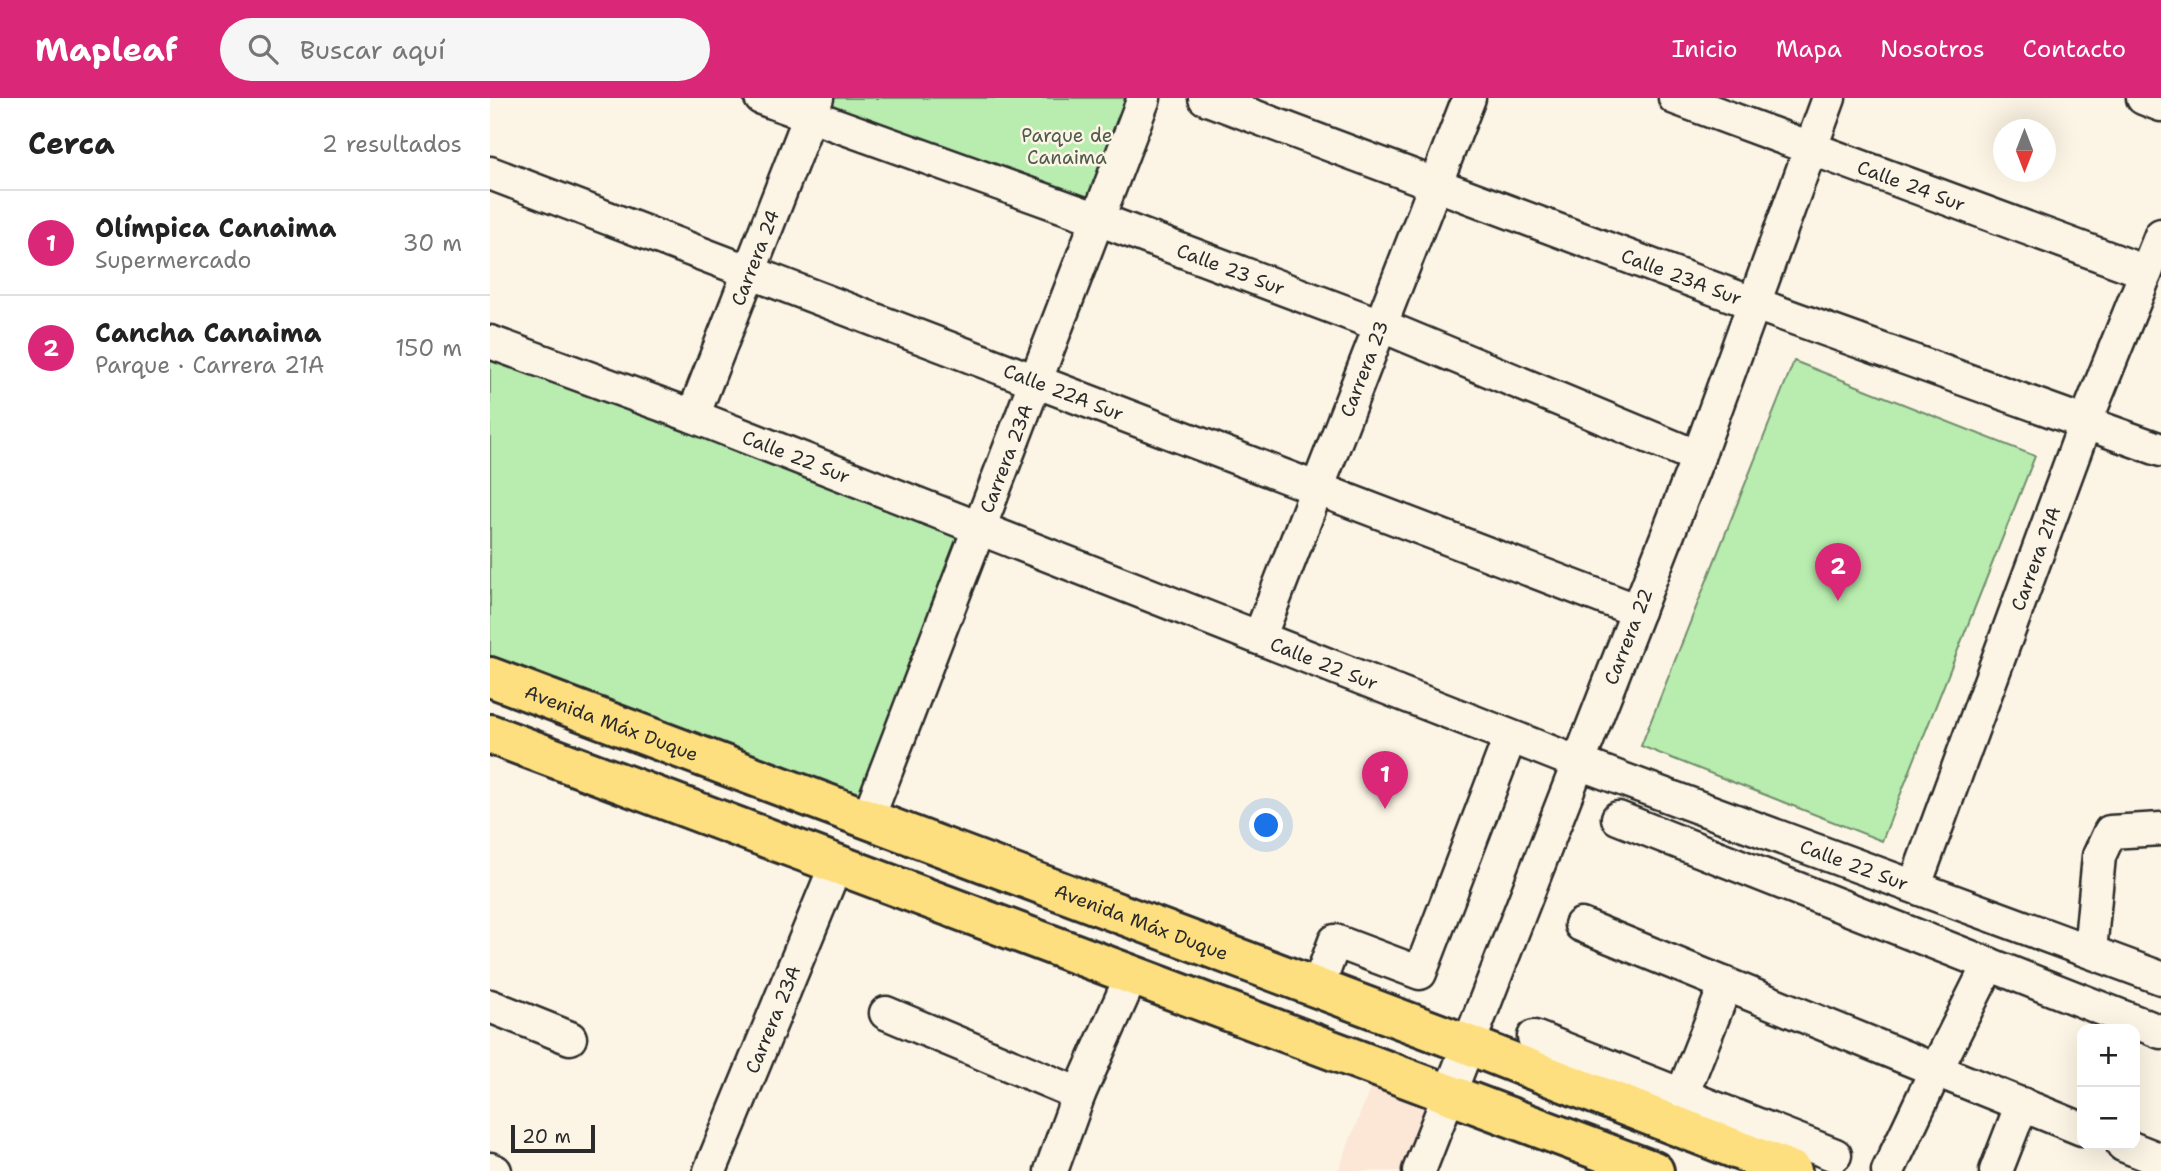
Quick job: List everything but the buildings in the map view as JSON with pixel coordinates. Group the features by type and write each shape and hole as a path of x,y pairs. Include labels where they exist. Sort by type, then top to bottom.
{"main road":[{"name":"Avenida Máx Duque","path":"490,677 1469,1045 1792,1171"},
{"path":"490,734 1130,977 1654,1171"}],"street":[{"name":"Calle 23 Sur","path":"761,98 814,107 1098,219 1380,325 1698,457"},
{"name":"Carrera 23A","path":"869,818 1143,98"},
{"name":"Calle 23A Sur","path":"1205,98 1755,304 2161,450"},
{"name":"Carrera 23","path":"1259,638 1469,98"},
{"name":"Calle 24 Sur","path":"1675,98 2146,272"},
{"name":"Carrera 22","path":"1419,1171 1451,1094 1576,762 1698,457 1829,98"},
{"path":"2143,98 2161,105"},
{"name":"Carrera 24","path":"693,416 814,107"},
{"name":"Calle 22A Sur","path":"490,173 1638,611"},
{"name":"Carrera 21A","path":"1915,885 2086,421 2161,235"},
{"name":"Calle 22 Sur","path":"490,342 693,416 979,531 1510,737 2161,978"},
{"path":"1317,989 1335,941 1420,973 1510,737"},
{"path":"1618,818 2161,1032"},
{"path":"2090,951 2099,856 2110,832 2161,829"},
{"name":"Carrera 23A","path":"710,1171 836,865"},
{"path":"1581,925 2077,1127"},
{"path":"1888,1171 1989,964"},
{"path":"1051,1171 1079,1094 1130,977"},
{"path":"1682,1095 1726,984"},
{"path":"490,1006 570,1038"},
{"path":"886,1013 1079,1094"},
{"path":"1534,1037 1835,1155"},
{"path":"1996,1171 2022,1104"},
{"path":"2136,1150 2161,1160"},
{"path":"490,1169 495,1171"}],"shaded area":[{"path":"1375,1076 1447,1101 1417,1171 1338,1171"}],"green space":[{"name":"Parque de Canaima","path":"825,98 1138,98 1097,207 822,107"},
{"path":"490,348 965,536 857,809 490,671"},
{"path":"1794,361 2035,456 1882,841 1641,746"}],"place":[{"name":"Cancha Canaima","path":"1838,601"},
{"name":"Olímpica Canaima","path":"1385,809"}]}
